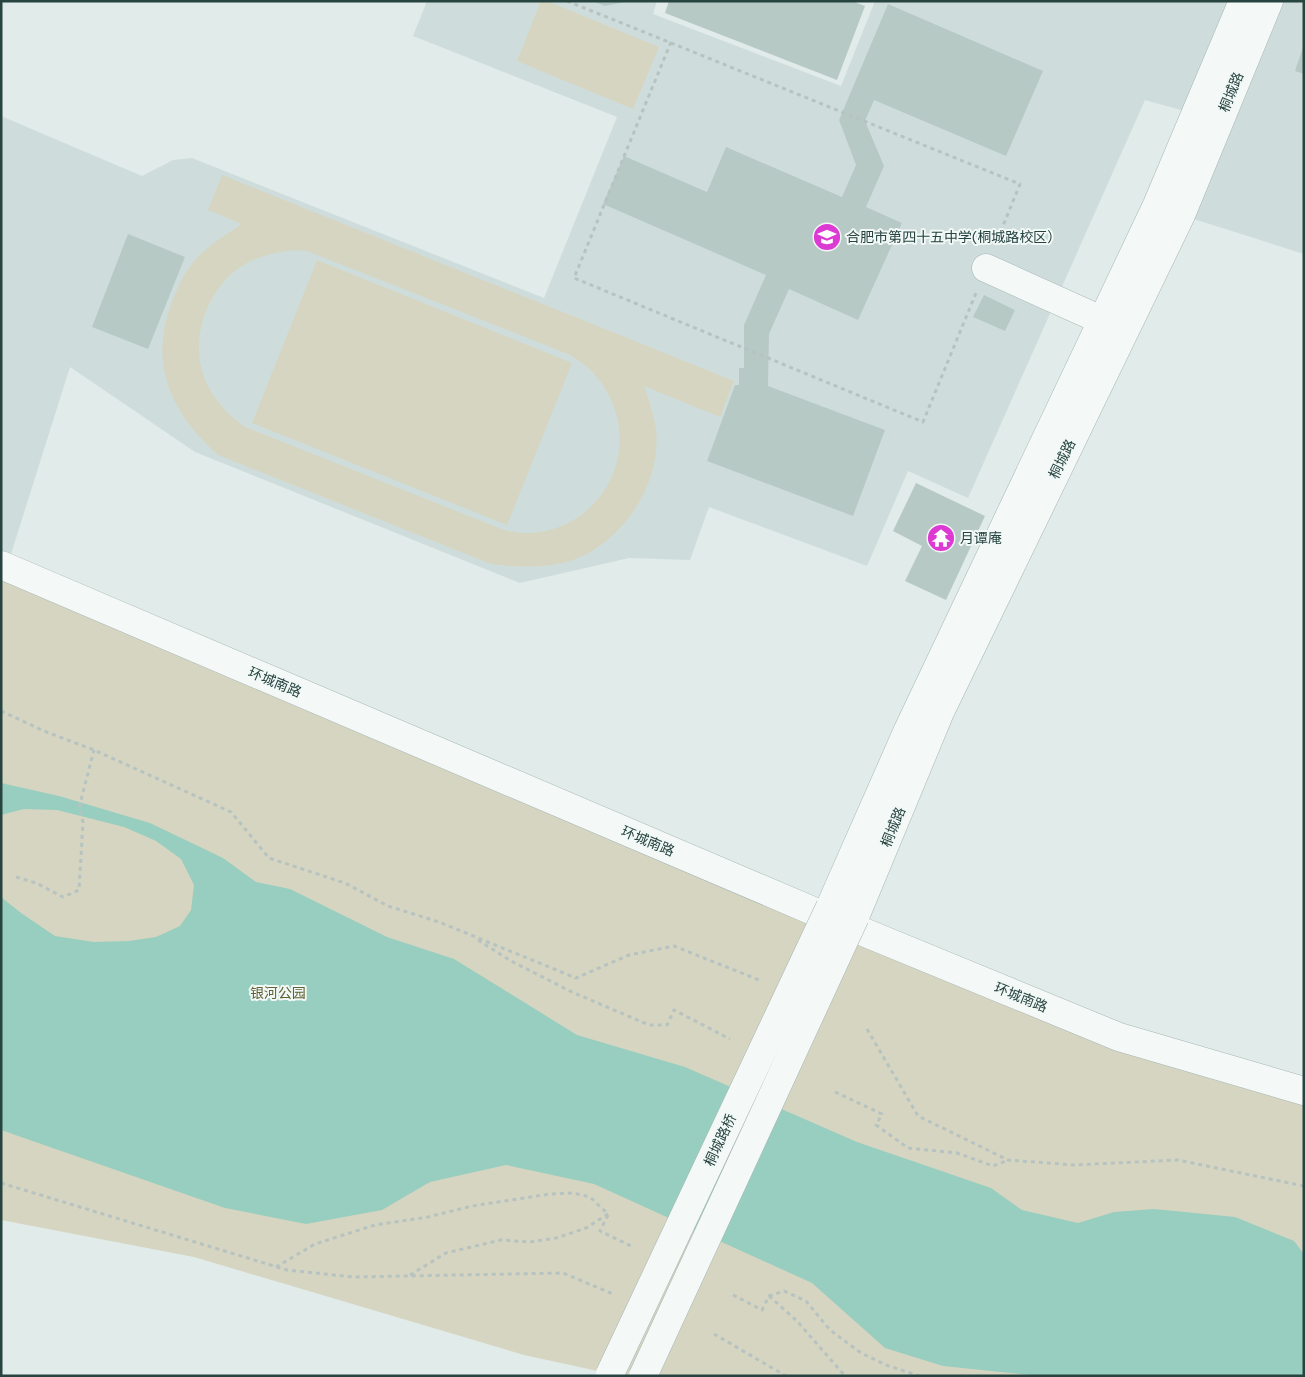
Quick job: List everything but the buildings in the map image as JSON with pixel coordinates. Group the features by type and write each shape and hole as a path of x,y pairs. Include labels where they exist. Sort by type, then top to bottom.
{"street":[{"name":"桐城路","path":"643,1376 855,917 940,712 1113,326 1157,205 1243,1"},
{"name":"桐城路","path":"830,907 908,730 1113,326 1180,215 1269,1"},
{"path":"986,268 1113,326"},
{"name":"环城南路","path":"1,565 826,917 1119,1037 1304,1091"},
{"name":"桐城路桥","path":"610,1375 830,907"}],"path":[{"path":"567,1 671,42 1020,184 923,422 574,278 671,42"},
{"path":"1,711 44,731 94,750 231,812 269,858 345,883 388,906 439,922 576,978 629,955 674,946 759,980"},
{"path":"16,878 36,883 64,897 79,890 83,822 79,808 94,750"},
{"path":"470,935 511,961 572,992 649,1025 667,1025 674,1010 730,1040"},
{"path":"868,1029 918,1116 1008,1160 1074,1165 1178,1160 1304,1186"},
{"path":"835,1092 882,1114 876,1125 908,1148 958,1153 993,1166 1008,1160"},
{"path":"1,1183 287,1270 353,1277 562,1273 613,1294"},
{"path":"276,1266 315,1244 375,1225 428,1217 472,1206 550,1194 574,1194 590,1197 608,1214"},
{"path":"608,1214 600,1230 633,1247"},
{"path":"409,1276 446,1254 500,1240 530,1242 556,1238 586,1228 608,1214"},
{"path":"732,1295 762,1310 769,1296 784,1291 806,1302 830,1330 861,1353 886,1365 919,1376"},
{"path":"769,1296 797,1321 845,1376"},
{"path":"714,1334 786,1376"}],"shaded area":[{"name":"合肥市第四十五中学(桐城路校区）","path":"427,1 657,1 653,14 841,86 875,1 1243,1 1195,114 1145,100 968,498 908,471 867,566 709,507 690,560 629,558 520,583 195,452 70,367 11,554 1,550 1,116 142,176 173,160 192,158 544,298 617,117 413,36"},
{"path":"1269,1 1304,1 1304,254 1181,215"},
{"path":"1,783 59,796 150,823 223,858 256,882 290,889 387,937 454,959 577,1035 685,1067 857,1142 991,1188 1022,1210 1078,1223 1114,1212 1154,1209 1235,1217 1294,1241 1304,1254 1304,1376 1040,1376 943,1366 885,1348 812,1283 594,1184 506,1165 430,1182 382,1210 306,1224 225,1208 1,1130 1,897 55,936 94,942 129,941 156,937 180,926 191,910 194,885 181,859 156,841 124,827 57,810 24,809 1,815"}],"green space":[{"path":"541,1 547,1 659,47 633,109 517,61"},
{"path":"222,175 734,381 720,417 644,386 653,413 656,430 656,449 653,467 639,503 628,519 601,545 585,555 563,563 527,567 491,564 218,455 188,422 176,404 168,386 162,346 165,325 178,288 192,264 211,245 242,224 208,210","holes":["307,251 568,354 589,369 607,392 616,411 619,431 619,451 615,470 606,488 593,504 577,518 551,530 530,533 504,530 245,427 234,419 216,399 202,372 199,356 199,339 208,307 226,279 245,264 279,252"]},
{"path":"317,260 572,363 507,525 252,423"},
{"name":"银河公园","path":"1,577 907,959 1304,1086 1304,1376 621,1376 524,1355 194,1257 1,1220"}],"place":[{"name":"合肥市第四十五中学(桐城路校区）","path":"827,237"},
{"name":"月谭庵","path":"941,538"}]}
